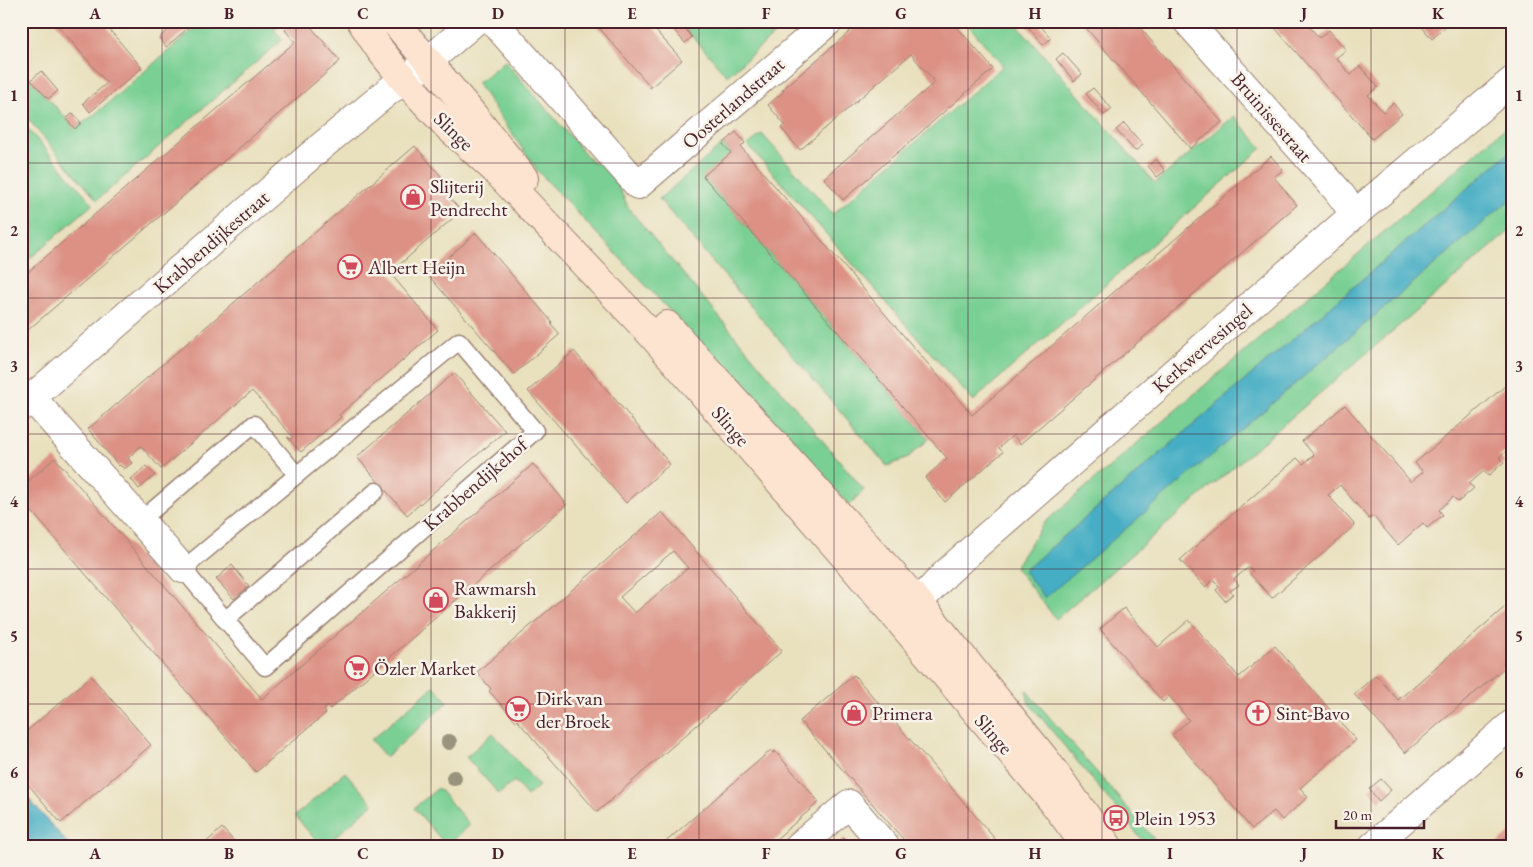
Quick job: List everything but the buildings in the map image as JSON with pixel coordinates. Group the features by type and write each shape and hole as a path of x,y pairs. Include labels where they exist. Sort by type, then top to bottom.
{"street":[{"name":"Slinge","path":"361,21 380,50 405,81 448,127 495,170 650,333 1053,802 1086,846"},
{"name":"Slinge","path":"394,21 539,196 662,319 919,603 1044,758 1108,846"},
{"name":"Krabbendijkestraat","path":"26,403 317,150 391,89 405,81 475,21"},
{"name":"Oosterlandstraat","path":"493,21 638,185 829,21"},
{"name":"Bruinissestraat","path":"1187,21 1337,190 1355,214"},
{"name":"Kerkwervesingel","path":"900,623 945,574 973,549 1355,214 1512,81"},
{"name":"Krabbendijkehof","path":"26,403 140,521 183,569"},
{"path":"1373,846 1512,724"},
{"path":"799,846 849,804 885,846"}],"lane":[{"name":"Krabbendijkehof","path":"459,341 535,431 265,667 183,569 459,341"},
{"path":"140,521 254,424 297,475"},
{"path":"225,620 376,491"}],"green space":[{"path":"203,21 283,21 274,30 283,39 97,200 21,111 21,69 75,128 94,115"},
{"path":"679,21 790,21 727,76"},
{"path":"965,21 1014,21 1155,183 1234,116 1262,148 973,401 748,145 762,134 833,214 1003,66"},
{"path":"505,61 593,163 608,164 629,209 864,490 849,505 537,170 477,83"},
{"path":"21,121 93,204 21,266"},
{"path":"1512,122 1512,150 1024,571 1045,597 1512,198 1512,229 1056,619 1015,567 1044,523"},
{"path":"723,144 731,153 704,177 929,439 906,459 887,466 659,199"},
{"path":"434,686 448,702 386,757 371,740"},
{"path":"1026,690 1160,846 1147,846 1029,703"},
{"path":"493,733 539,786 527,796 514,781 499,794 466,757"},
{"path":"345,772 373,804 325,846 321,846 295,816"},
{"path":"438,788 470,825 447,846 414,808"}],"water":[{"path":"1512,150 1512,198 1045,598 1024,571"},
{"path":"21,790 70,846 21,846"}],"place":[{"name":"Slijterij Pendrecht","path":"413,197"},
{"name":"Albert Heijn","path":"350,267"},
{"name":"Rawmarsh Bakkerij","path":"436,600"},
{"name":"Özler Market","path":"357,668"},
{"name":"Dirk van der Broek","path":"518,709"},
{"name":"Primera","path":"854,713"},
{"name":"Sint-Bavo","path":"1258,713"},
{"name":"Plein 1953","path":"1116,818"}]}
